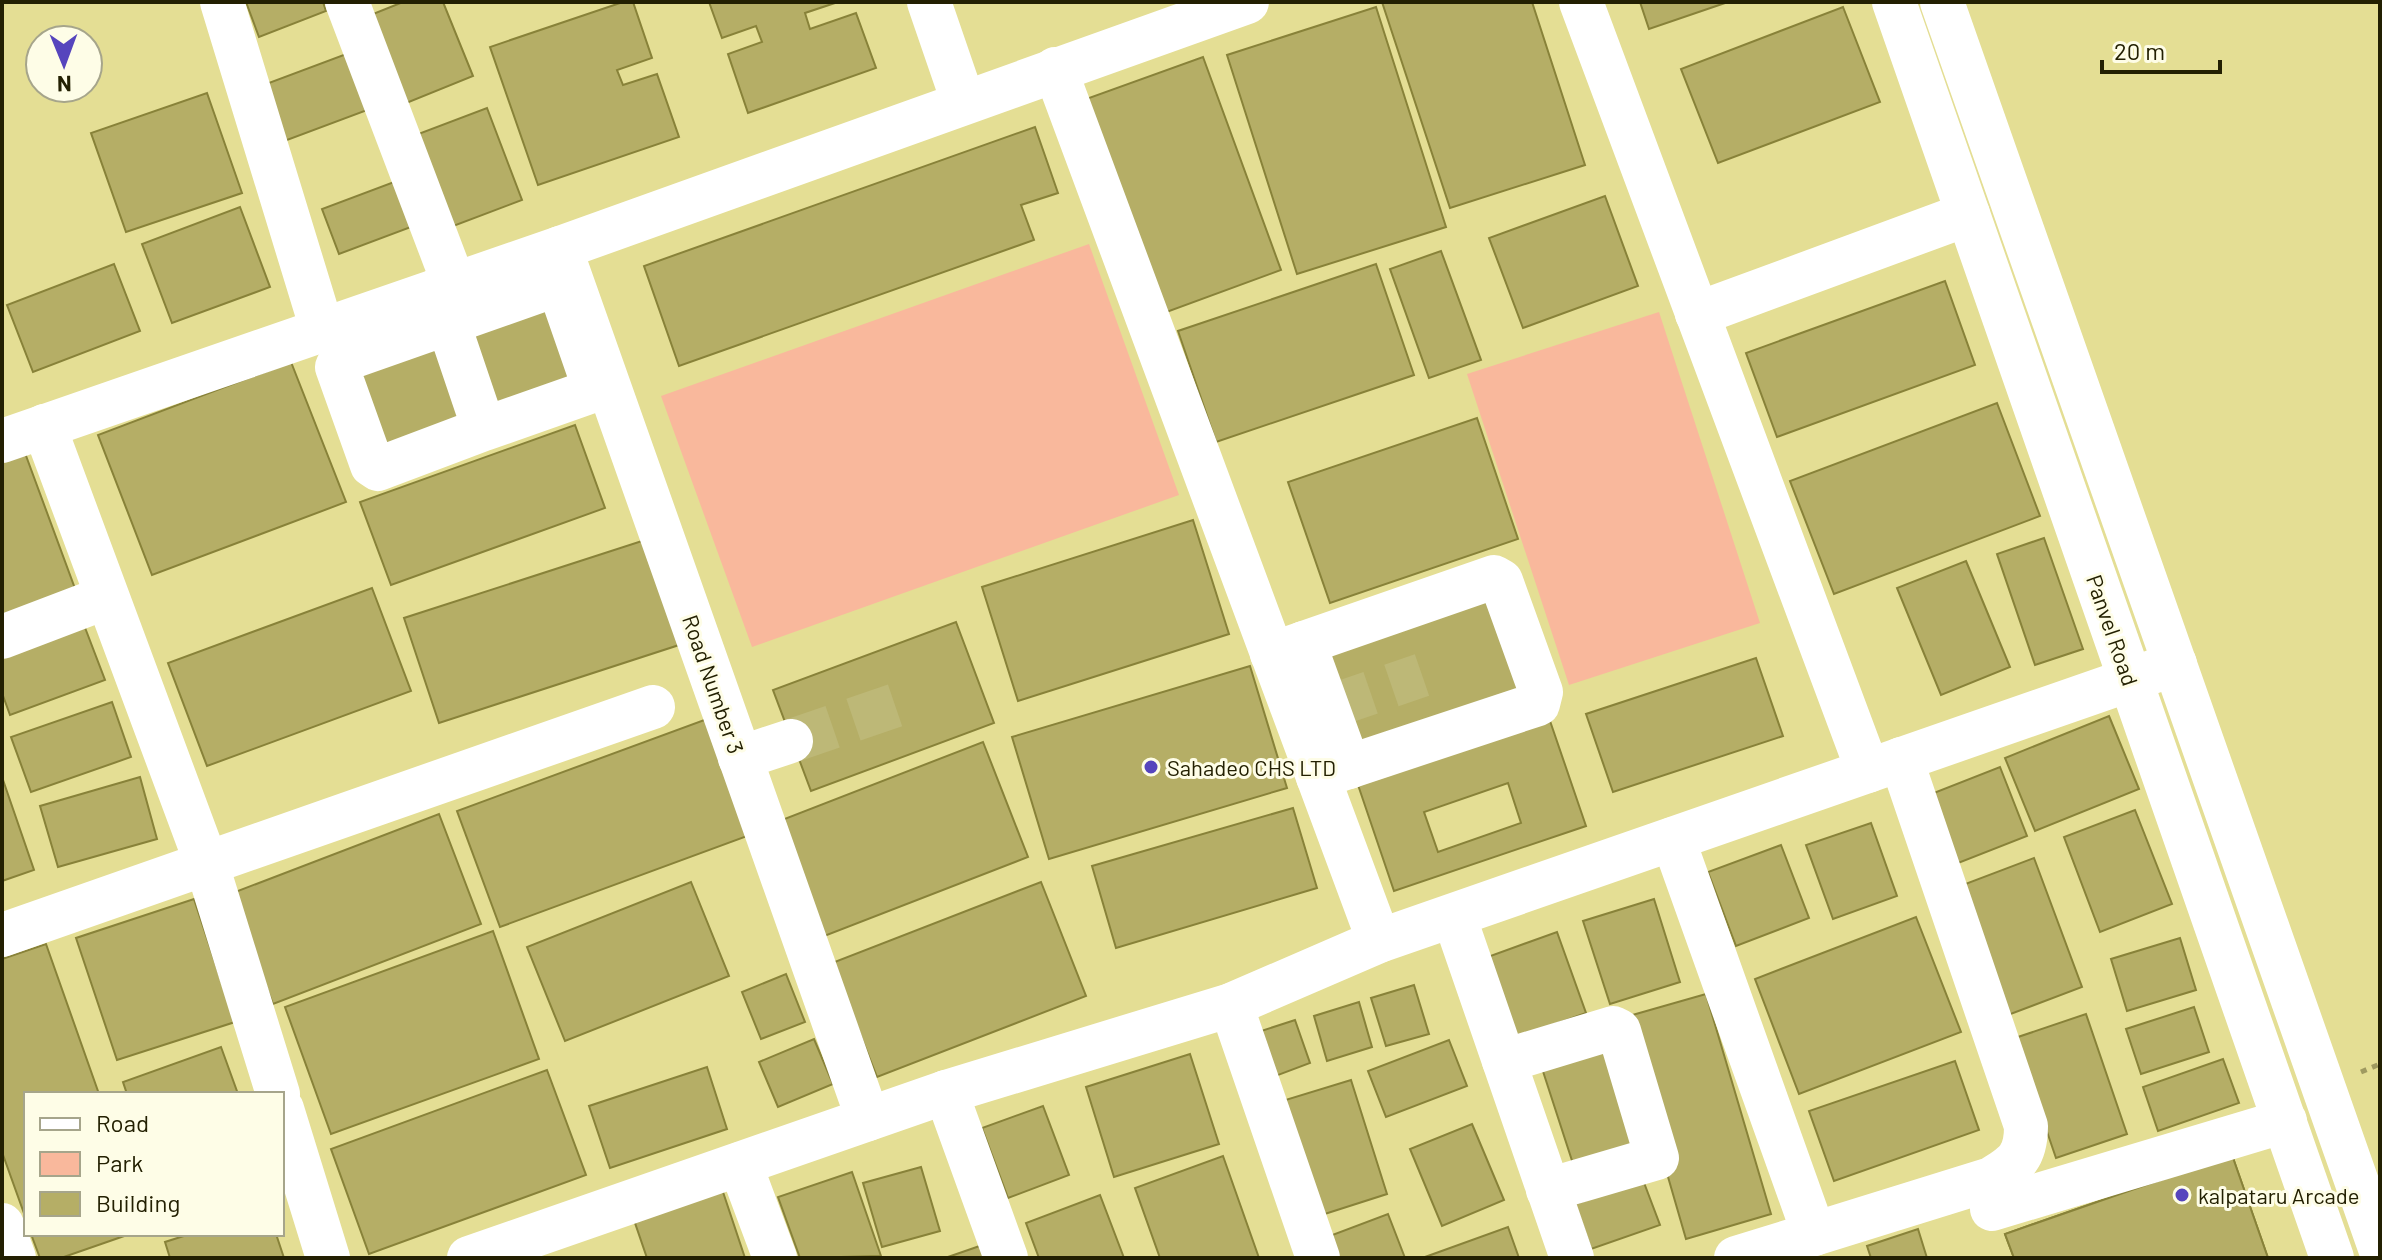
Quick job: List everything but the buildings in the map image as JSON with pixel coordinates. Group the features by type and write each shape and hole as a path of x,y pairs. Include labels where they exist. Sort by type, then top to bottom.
{"street":[{"path":"222,2 322,329"},
{"path":"347,2 446,299 484,429"},
{"path":"929,2 963,101"},
{"path":"2,441 322,329 446,299 553,286 560,289 593,384 592,391 378,469 372,465 337,367 340,361 446,299 560,248 1055,69 1169,15 1247,2"},
{"path":"1581,2 1697,314 1884,765 2026,1126 2026,1146 2013,1165 1991,1179 1736,1258"},
{"name":"Panvel Road","path":"1894,2 2332,1258"},
{"path":"1942,2 2375,1221"},
{"path":"1055,69 1288,648 1317,710 1379,941"},
{"path":"1697,314 1968,214"},
{"name":"Road Number 3","path":"560,248 868,1119"},
{"path":"44,426 206,862 277,1092"},
{"path":"1288,648 1494,577 1501,581 1541,692 1538,704 1334,772"},
{"path":"2,637 107,597"},
{"path":"491,1255 946,1092 1231,1005 1379,941 2175,664"},
{"path":"2,935 653,707"},
{"path":"740,758 791,741"},
{"path":"1673,839 1814,1234"},
{"path":"1454,916 1517,1057 1560,1186 1572,1258"},
{"path":"1231,1005 1318,1258"},
{"path":"1517,1057 1613,1028 1619,1031 1657,1158 1560,1186"},
{"path":"946,1092 1006,1258"},
{"path":"284,1115 328,1258"},
{"path":"1992,1209 2285,1121"},
{"path":"740,1164 775,1258"},
{"path":"2,1225 14,1258"}],"green space":[{"path":"1089,244 1179,495 752,647 661,396"},
{"path":"1659,312 1760,623 1569,685 1467,374"}],"tunnel":[{"path":"1329,707 1422,675"},
{"path":"791,741 902,703"}],"place":[{"name":"Sahadeo CHS LTD","path":"1151,767"},
{"name":"kalpataru Arcade","path":"2182,1195"}]}
